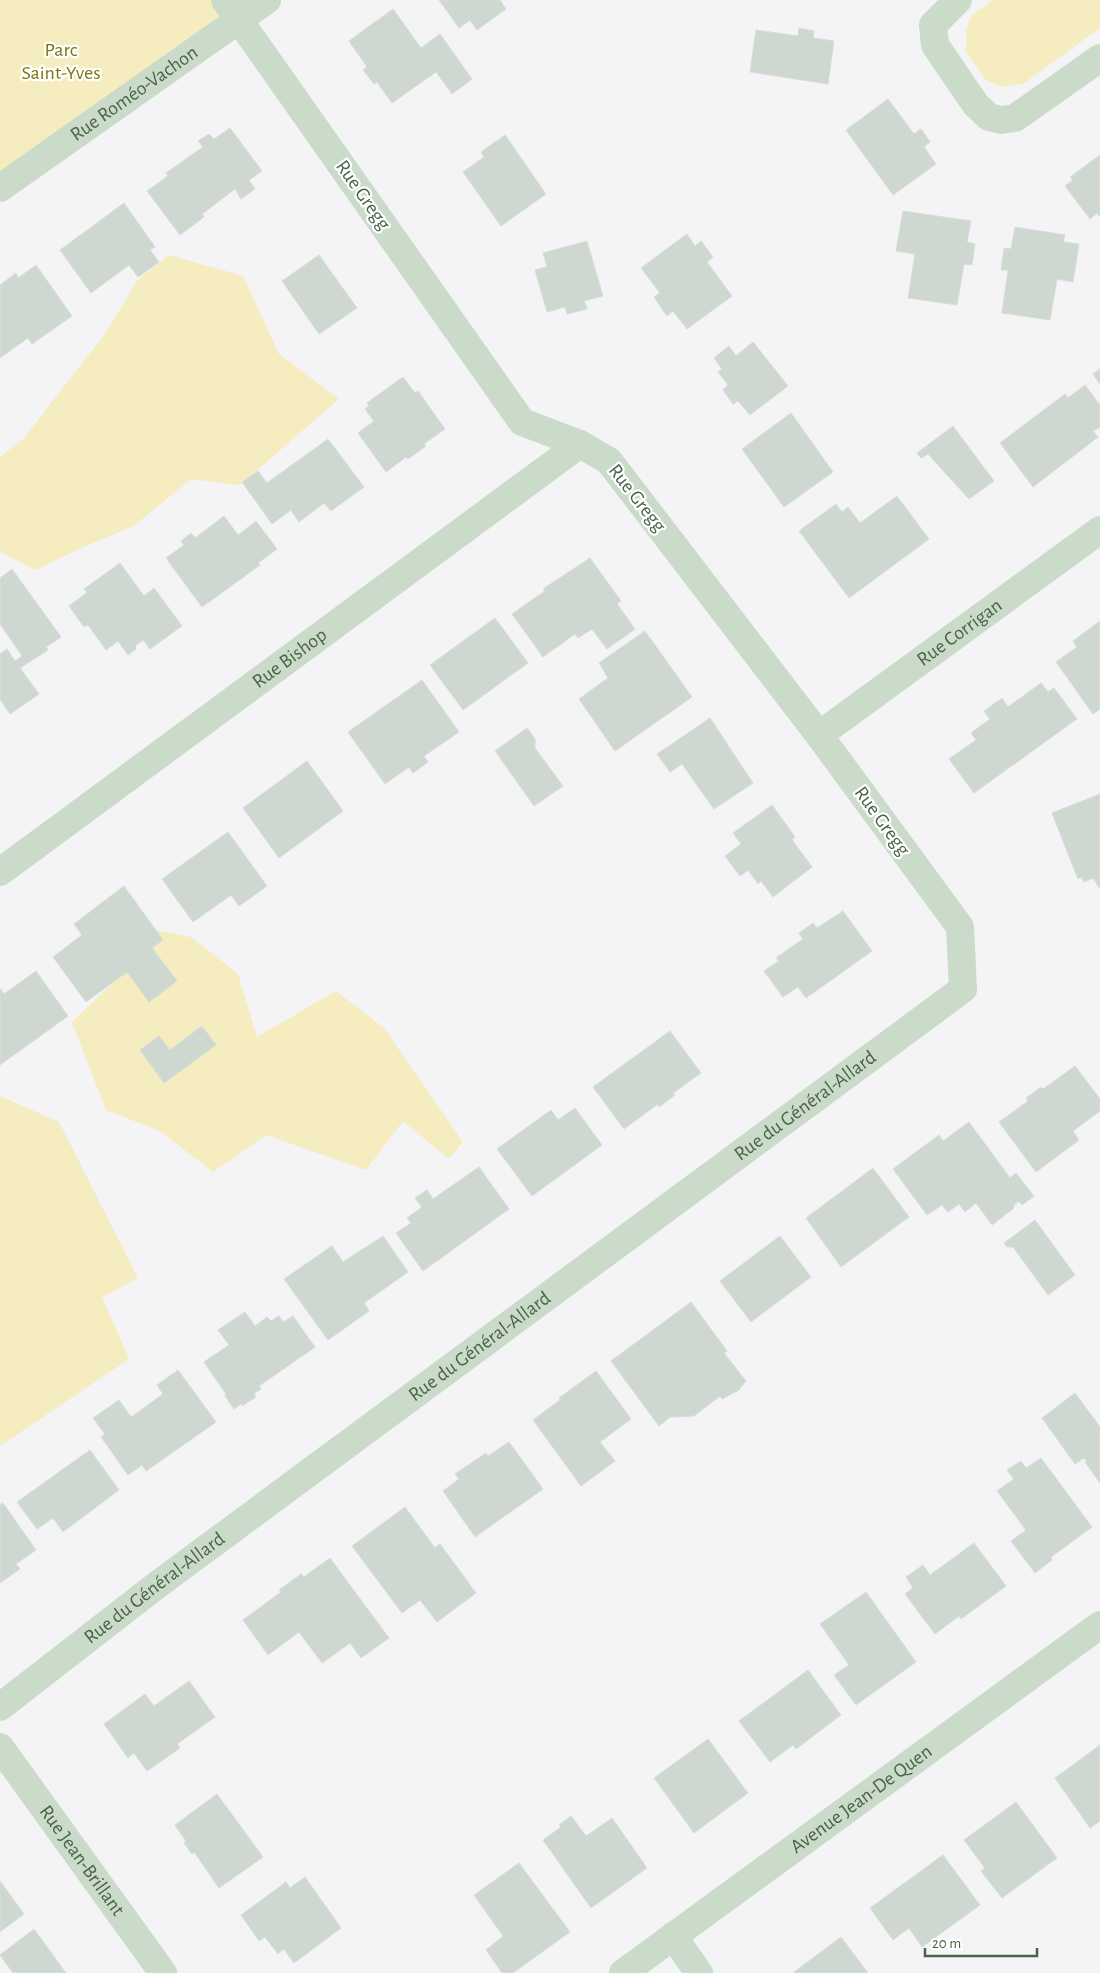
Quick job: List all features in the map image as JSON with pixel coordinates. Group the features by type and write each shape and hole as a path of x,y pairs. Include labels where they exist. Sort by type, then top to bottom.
{"street":[{"name":"Rue Roméo-Vachon","path":"0,188 233,10 267,0"},
{"path":"958,0 933,25 935,45 976,104 989,117 1002,120 1015,118 1100,58"},
{"name":"Rue Gregg","path":"233,10 522,422 580,444 609,461 820,734 960,927 962,989"},
{"name":"Rue Bishop","path":"0,872 580,444"},
{"name":"Rue Corrigan","path":"820,734 1100,530"},
{"name":"Rue du Général-Allard","path":"0,1708 157,1585 962,989"},
{"name":"Avenue Jean-De Quen","path":"623,1973 1100,1625"},
{"name":"Rue Jean-Brillant","path":"0,1747 163,1973"},
{"path":"673,1936 700,1973"}],"green space":[{"name":"Parc Saint-Yves","path":"0,0 210,0 225,21 0,183"},
{"path":"993,0 1100,0 1100,28 1023,84 1001,87 986,80 966,52 966,31 971,16"},
{"path":"169,255 243,276 279,354 339,399 240,485 191,479 134,526 35,570 0,552 0,457 23,439 105,334 137,281"},
{"path":"151,929 191,937 238,974 257,1037 336,991 384,1028 463,1142 449,1159 403,1121 366,1170 266,1135 213,1172 160,1131 106,1110 72,1022 111,985"},
{"path":"0,1096 59,1122 138,1278 102,1297 129,1359 0,1446"}],"building":[{"path":"439,0 500,0 506,9 477,30 470,20 459,28"},
{"path":"393,9 421,48 440,34 472,79 452,94 436,72 392,103 377,82 374,84 363,70 367,67 349,41"},
{"path":"799,28 814,31 813,38 834,41 828,84 750,72 756,30 798,36"},
{"path":"888,99 914,134 921,129 930,142 924,147 936,164 893,195 846,130"},
{"path":"230,128 262,171 249,180 255,189 241,199 235,189 202,214 204,217 180,235 147,191 168,176 166,173 203,147 198,141 209,134 214,139"},
{"path":"505,135 546,194 501,226 463,172 484,157 481,152"},
{"path":"1100,155 1100,217 1097,213 1090,219 1065,186 1073,180 1070,177"},
{"path":"124,203 155,247 150,250 159,262 138,277 129,265 91,293 60,250"},
{"path":"903,211 971,221 967,242 975,244 972,265 964,264 957,305 908,298 915,254 896,251"},
{"path":"1015,227 1065,235 1063,242 1079,244 1073,282 1057,279 1050,320 1002,313 1008,270 1001,270 1004,248 1011,249"},
{"path":"687,234 695,246 701,241 713,257 707,262 732,296 687,329 673,311 667,316 654,297 660,293 641,268"},
{"path":"587,241 603,296 584,301 587,309 567,314 565,307 547,312 535,270 547,267 543,253"},
{"path":"319,255 357,308 319,334 282,281"},
{"path":"36,265 72,316 32,344 28,338 0,358 0,285 16,273 18,278"},
{"path":"753,342 788,386 750,415 738,401 733,404 723,390 728,385 718,372 722,369 714,358 729,346 736,356"},
{"path":"1100,369 1100,384 1093,374"},
{"path":"403,377 415,393 418,391 445,429 424,444 426,446 408,459 406,457 386,472 358,433 374,421 365,409 369,406 367,403"},
{"path":"1085,385 1100,405 1100,427 1093,431 1098,437 1033,487 1000,443 1065,394 1068,398"},
{"path":"791,413 833,472 784,507 742,449"},
{"path":"953,426 994,481 969,499 928,454 921,458 917,453"},
{"path":"328,439 364,487 331,511 324,503 299,522 291,510 272,524 242,482 258,471 267,483"},
{"path":"897,496 929,539 849,598 799,531 836,504 842,512 848,507 860,523"},
{"path":"224,516 238,535 256,521 277,549 258,563 260,565 202,607 166,558 184,545 181,541 191,533 195,538"},
{"path":"590,558 621,601 617,604 635,629 607,649 592,629 578,638 575,634 543,657 512,614 545,591 543,589"},
{"path":"120,563 144,596 154,588 182,626 150,649 143,640 128,655 118,641 106,650 88,625 84,627 69,606 87,593 84,589"},
{"path":"12,569 61,637 46,647 48,650 20,668 39,694 10,714 0,699 0,654 7,649 15,661 22,656 0,624 0,578"},
{"path":"495,618 528,663 463,710 430,665"},
{"path":"1100,621 1100,709 1093,714 1056,662 1077,647 1073,641"},
{"path":"645,631 692,697 615,751 579,699 608,678 599,663"},
{"path":"422,680 459,732 424,756 428,762 413,773 409,767 385,784 348,732"},
{"path":"1041,683 1048,692 1054,688 1077,719 974,793 949,759 976,740 971,733 990,719 984,711 1002,698 1008,707"},
{"path":"710,718 753,783 714,809 682,764 670,772 657,754"},
{"path":"527,728 535,739 535,748 563,786 534,806 495,751"},
{"path":"307,761 343,811 279,858 243,808"},
{"path":"1100,794 1100,889 1093,878 1084,882 1081,877 1078,879 1052,813"},
{"path":"772,805 795,837 792,840 812,867 773,897 761,881 758,884 748,870 740,876 725,856 741,844 733,833"},
{"path":"228,832 267,886 239,906 231,895 193,922 162,879"},
{"path":"124,886 163,940 152,948 177,981 149,1002 127,972 86,1002 53,957 82,935 74,924"},
{"path":"843,911 872,951 806,998 798,987 783,997 764,971 779,961 776,958 803,939 799,933 813,923 817,928"},
{"path":"36,971 68,1016 0,1065 0,988 4,994"},
{"path":"202,1026 216,1045 164,1083 140,1050 159,1036 170,1050"},
{"path":"670,1031 701,1073 673,1093 675,1095 659,1107 658,1104 624,1129 593,1087"},
{"path":"1075,1066 1100,1099 1100,1111 1073,1131 1079,1140 1036,1172 999,1122 1028,1101 1026,1098 1041,1087 1043,1089"},
{"path":"575,1108 602,1145 532,1196 497,1149 551,1110 558,1120"},
{"path":"969,1122 1010,1178 1016,1173 1034,1196 1022,1205 1019,1201 1013,1206 1014,1208 992,1225 976,1203 965,1212 959,1204 948,1212 942,1205 927,1215 893,1169 939,1135 943,1141"},
{"path":"479,1167 509,1209 423,1271 396,1233 411,1223 407,1218 422,1207 415,1198 427,1190 433,1199"},
{"path":"873,1168 909,1217 841,1267 806,1218"},
{"path":"1035,1220 1075,1275 1048,1295 1013,1247 1007,1247 1004,1243"},
{"path":"383,1236 408,1272 364,1303 369,1311 328,1340 284,1279 332,1246 343,1262"},
{"path":"780,1236 811,1277 751,1322 720,1281"},
{"path":"691,1302 727,1351 724,1353 746,1381 739,1390 722,1399 720,1396 694,1416 670,1417 659,1426 611,1361"},
{"path":"245,1312 255,1326 267,1317 271,1321 279,1316 283,1322 293,1316 315,1347 259,1386 261,1389 254,1394 256,1397 234,1409 204,1362 229,1345 218,1330"},
{"path":"178,1370 216,1422 146,1471 142,1465 128,1475 101,1437 105,1434 93,1418 119,1400 131,1417 163,1394 157,1385"},
{"path":"596,1371 631,1419 600,1442 615,1461 581,1486 533,1420"},
{"path":"1075,1393 1100,1427 1100,1483 1084,1458 1075,1464 1042,1418"},
{"path":"509,1442 543,1489 475,1537 443,1491 459,1479 455,1474 486,1453 488,1456"},
{"path":"90,1450 119,1490 63,1532 53,1518 37,1529 17,1502"},
{"path":"1041,1458 1092,1527 1051,1557 1052,1560 1035,1573 1011,1541 1026,1530 997,1491 1014,1479 1007,1470 1021,1461 1026,1468"},
{"path":"3,1503 36,1550 16,1564 20,1569 0,1583 0,1505"},
{"path":"405,1507 435,1548 440,1544 476,1593 437,1622 420,1600 402,1613 352,1546"},
{"path":"974,1543 1006,1586 961,1619 959,1616 935,1634 905,1594 913,1588 906,1577 923,1565 930,1575"},
{"path":"330,1558 389,1638 361,1658 350,1643 322,1663 299,1632 268,1655 243,1620 281,1592 279,1590 301,1574 304,1577"},
{"path":"866,1592 916,1662 856,1705 834,1675 849,1665 820,1624"},
{"path":"808,1670 841,1715 796,1749 793,1745 770,1762 739,1721"},
{"path":"189,1681 215,1717 177,1744 180,1748 147,1771 134,1753 128,1758 104,1724 145,1694 154,1706"},
{"path":"708,1739 748,1793 694,1833 654,1778"},
{"path":"1100,1745 1100,1821 1090,1828 1055,1778"},
{"path":"217,1794 263,1857 219,1888 194,1852 192,1854 184,1843 186,1841 175,1825"},
{"path":"1016,1802 1057,1858 1002,1898 981,1871 985,1868 964,1840"},
{"path":"571,1816 586,1836 612,1818 647,1868 591,1908 543,1840 561,1827 559,1825"},
{"path":"943,1855 980,1905 922,1947 909,1928 893,1940 870,1908"},
{"path":"519,1863 570,1932 513,1973 502,1973 486,1950 503,1936 474,1895"},
{"path":"305,1877 341,1928 294,1963 284,1949 278,1954 265,1937 259,1941 241,1915 286,1882 290,1888"},
{"path":"0,1881 24,1914 0,1932"},
{"path":"34,1929 66,1973 13,1973 0,1955"},
{"path":"841,1937 868,1973 794,1972"}]}
